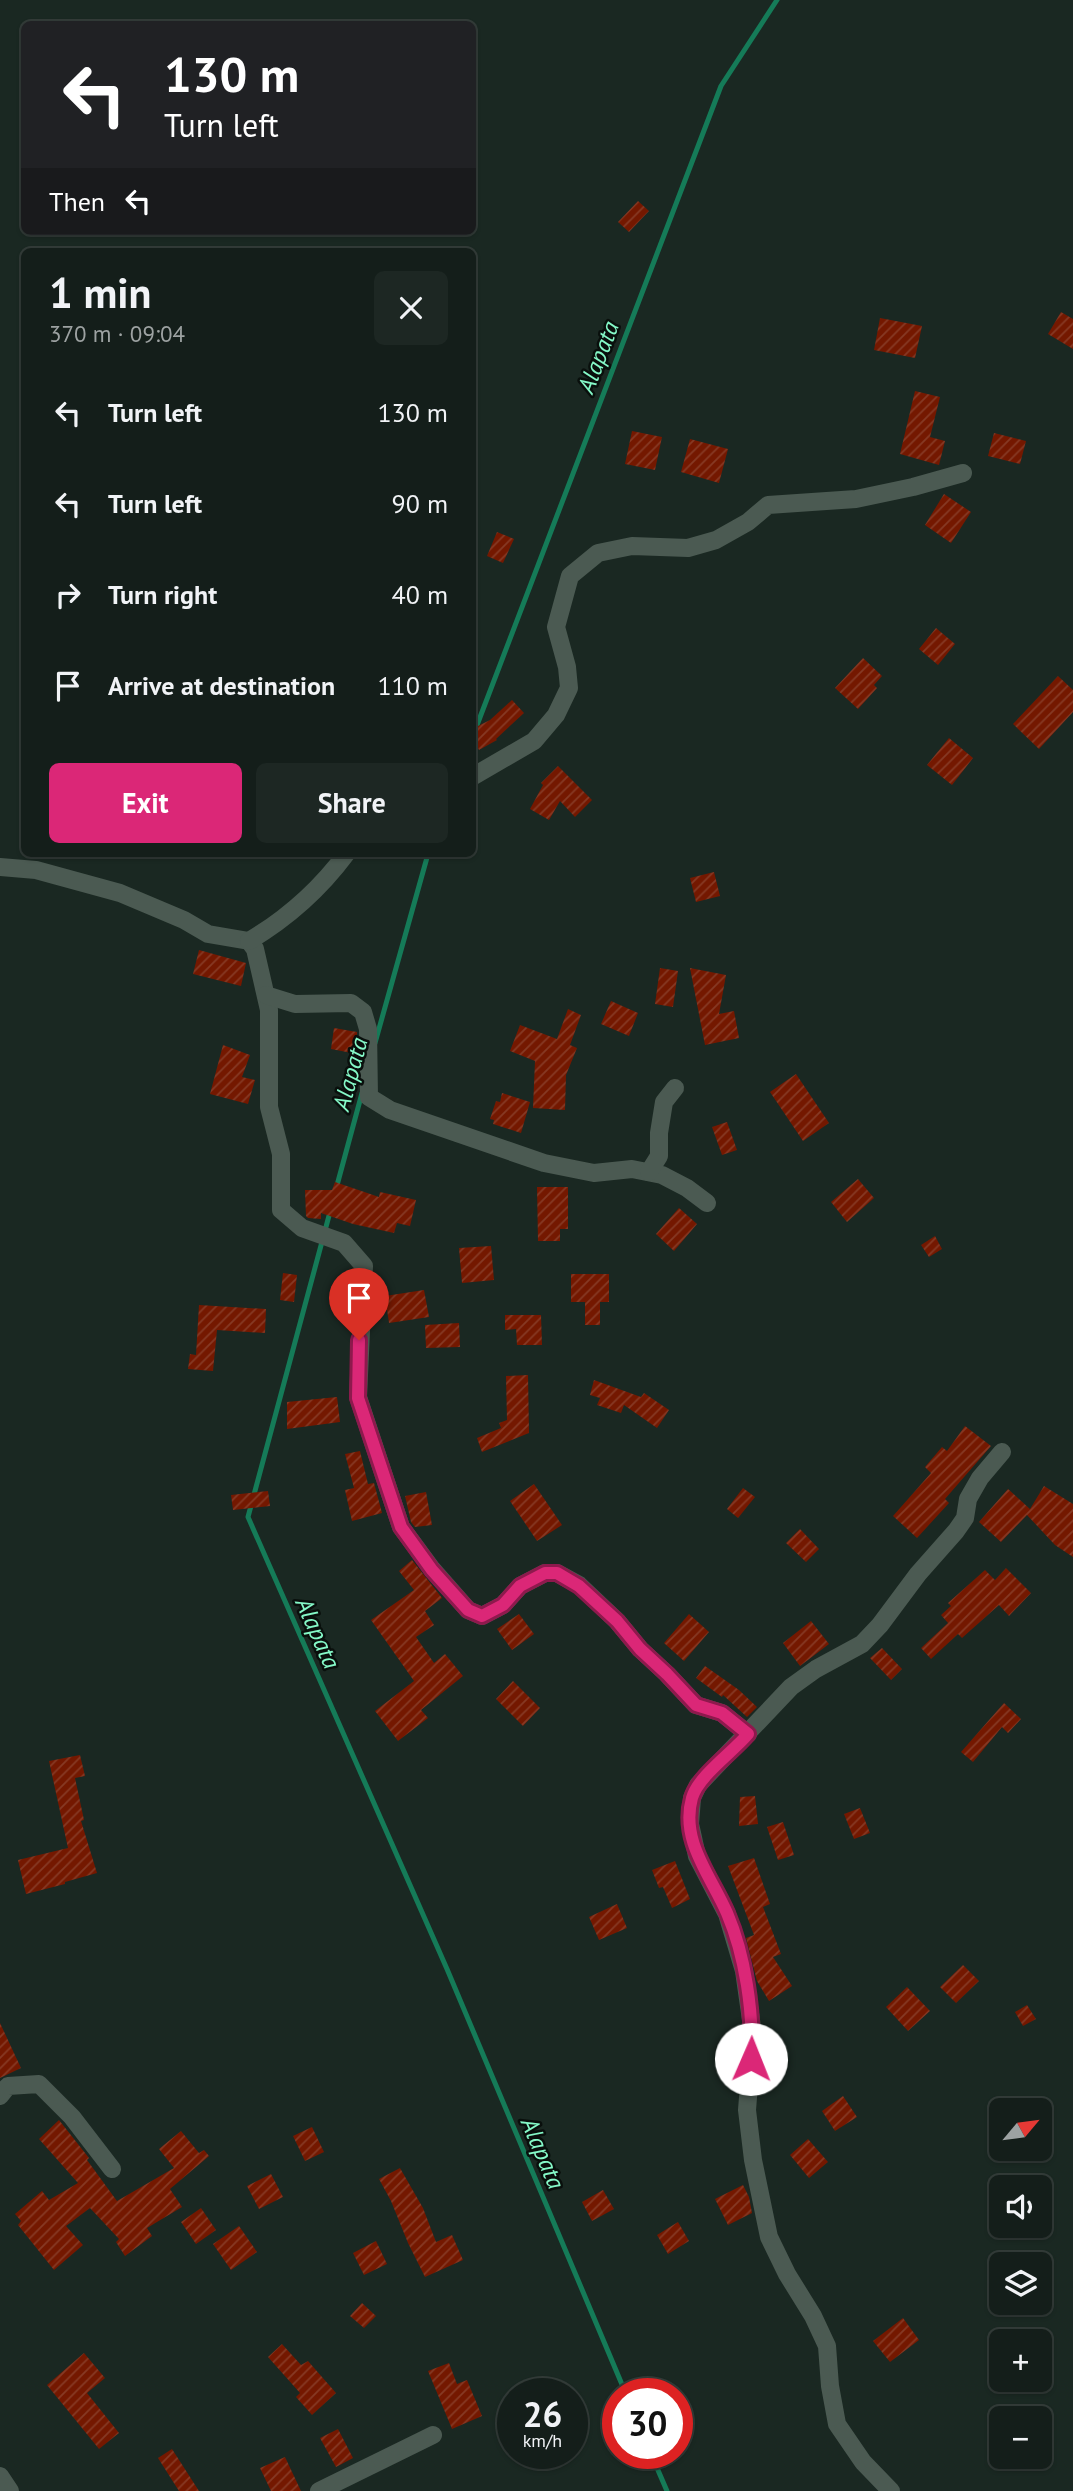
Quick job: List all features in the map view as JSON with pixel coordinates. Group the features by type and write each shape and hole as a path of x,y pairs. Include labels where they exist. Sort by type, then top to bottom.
{"street":[{"path":"476,775 534,741 556,715 569,688 567,667 556,627 570,576 598,553 632,546 688,548 716,540 748,522 768,505 856,499 913,487 963,472"},
{"path":"0,867 36,870 120,893 184,920 208,934 249,941 280,923 315,890 343,857"},
{"path":"249,941 255,949 270,1010 269,1107 281,1154 281,1210 302,1228 344,1243 364,1266 358,1398 401,1527 432,1570 468,1610 482,1616 503,1605 520,1586 545,1573 557,1573 579,1586 617,1621 640,1649 696,1705 722,1713 748,1734"},
{"path":"266,995 295,1004 351,1003 363,1012 368,1029 369,1097 390,1110 544,1163 594,1173 632,1169 662,1175 687,1188 707,1203"},
{"path":"649,1172 659,1156 659,1133 664,1102 675,1088"},
{"path":"891,2491 863,2462 837,2424 830,2386 827,2346 769,2236 753,2160 747,2110 753,2034 744,1971 727,1914 697,1856 690,1824 692,1798 698,1785 791,1687 816,1669 862,1644 880,1625 918,1574 956,1531 965,1518 968,1499 980,1478 1002,1452"},
{"path":"0,2096 8,2085 39,2084 72,2117 112,2169"},
{"path":"319,2491 433,2435"},
{"path":"0,2476 10,2491"}],"building":[{"path":"638,201 649,211 629,232 618,222"},
{"path":"1061,312 1073,319 1073,349 1048,334"},
{"path":"880,318 922,326 915,358 874,350"},
{"path":"915,391 940,397 930,437 945,441 939,465 900,454"},
{"path":"632,431 662,437 655,470 625,464"},
{"path":"994,433 1026,441 1020,464 988,456"},
{"path":"690,439 728,449 719,483 681,472"},
{"path":"944,494 971,512 951,543 925,525"},
{"path":"497,532 514,539 503,563 487,556"},
{"path":"936,628 955,644 938,665 919,649"},
{"path":"863,658 882,676 874,685 877,688 858,709 835,688"},
{"path":"1058,676 1073,690 1073,712 1039,749 1013,724"},
{"path":"512,700 524,713 497,740 479,750 476,745 476,727 490,720"},
{"path":"949,738 973,758 952,785 927,765"},
{"path":"558,766 592,800 575,817 560,801 549,820 530,809 543,785 541,783"},
{"path":"714,872 720,896 696,902 690,878"},
{"path":"199,950 246,963 241,986 193,974"},
{"path":"660,968 678,971 673,1007 655,1004"},
{"path":"690,968 726,975 719,1014 734,1011 739,1038 705,1045"},
{"path":"611,1001 638,1013 629,1036 601,1024"},
{"path":"568,1009 581,1015 570,1045 577,1048 566,1075 565,1110 533,1108 535,1061 510,1051 520,1025 557,1039"},
{"path":"334,1028 357,1032 357,1054 331,1049"},
{"path":"223,1045 250,1055 242,1077 255,1080 248,1104 210,1094"},
{"path":"796,1074 829,1123 803,1141 770,1092"},
{"path":"502,1093 530,1102 521,1133 493,1124 494,1120 490,1119"},
{"path":"727,1122 737,1150 722,1155 712,1127"},
{"path":"858,1179 874,1198 847,1222 831,1202"},
{"path":"335,1182 379,1197 380,1192 416,1200 410,1226 397,1223 394,1233 353,1224 321,1213 321,1219 308,1218 305,1190 332,1190"},
{"path":"537,1187 568,1187 568,1229 560,1229 560,1241 538,1241"},
{"path":"679,1208 697,1224 674,1251 656,1234"},
{"path":"935,1236 942,1249 929,1257 921,1245"},
{"path":"491,1246 494,1280 462,1283 459,1248"},
{"path":"283,1273 297,1275 294,1302 280,1300"},
{"path":"571,1274 609,1274 609,1302 600,1302 600,1325 585,1325 585,1302 571,1302"},
{"path":"424,1290 429,1317 389,1323 385,1296"},
{"path":"199,1305 266,1309 265,1333 217,1330 213,1371 188,1369 190,1354 196,1355"},
{"path":"505,1315 541,1315 542,1345 517,1345 516,1329 505,1330"},
{"path":"459,1323 460,1347 426,1348 425,1325"},
{"path":"528,1375 529,1433 482,1452 477,1438 501,1428 499,1423 507,1420 506,1376"},
{"path":"594,1380 641,1397 644,1393 669,1410 657,1428 624,1405 621,1413 597,1405 600,1398 590,1395"},
{"path":"337,1397 340,1422 287,1429 287,1402"},
{"path":"965,1426 991,1446 945,1499 949,1503 917,1538 893,1516 931,1473 925,1467 942,1447 947,1451"},
{"path":"360,1451 368,1484 374,1483 382,1513 352,1521 345,1490 354,1488 345,1454"},
{"path":"534,1484 562,1525 537,1541 510,1501"},
{"path":"1044,1486 1073,1504 1073,1557 1055,1545 1027,1515 1001,1542 979,1522 1008,1489 1030,1509"},
{"path":"743,1488 755,1497 738,1518 727,1509"},
{"path":"268,1491 270,1506 233,1510 231,1495"},
{"path":"426,1492 432,1525 415,1527 411,1522 405,1496"},
{"path":"800,1529 819,1549 806,1562 786,1543"},
{"path":"412,1560 442,1598 425,1611 434,1625 416,1637 434,1663 445,1654 463,1676 421,1710 428,1718 398,1741 375,1711 414,1681 371,1620 414,1590 399,1571"},
{"path":"1006,1568 1031,1593 1009,1616 999,1605 962,1638 958,1634 931,1659 921,1648 948,1623 941,1615 951,1606 948,1603 985,1570 995,1580"},
{"path":"519,1614 534,1634 512,1650 497,1629"},
{"path":"689,1614 709,1632 684,1661 664,1643"},
{"path":"811,1621 829,1644 800,1666 783,1643"},
{"path":"882,1648 902,1669 891,1680 870,1658"},
{"path":"705,1666 739,1690 757,1707 747,1717 723,1695 722,1697 696,1678"},
{"path":"513,1681 540,1708 523,1726 496,1699"},
{"path":"1004,1703 1021,1719 1008,1733 1002,1727 973,1762 961,1752"},
{"path":"80,1755 85,1776 75,1778 84,1820 81,1821 97,1873 26,1894 18,1860 68,1848 49,1761"},
{"path":"755,1796 758,1824 739,1826 740,1797"},
{"path":"860,1808 870,1833 854,1839 844,1814"},
{"path":"783,1822 794,1855 778,1860 767,1827"},
{"path":"754,1858 770,1904 763,1907 781,1954 773,1957 792,1986 769,2001 757,1981 746,1938 754,1935 728,1866"},
{"path":"675,1861 690,1899 672,1908 663,1887 659,1888 652,1870"},
{"path":"617,1904 627,1928 599,1940 589,1917"},
{"path":"963,1965 979,1981 956,2003 940,1987"},
{"path":"907,1987 930,2011 908,2031 886,2007"},
{"path":"1027,2005 1036,2019 1023,2026 1015,2012"},
{"path":"0,2023 21,2068 0,2078"},
{"path":"843,2096 857,2117 835,2131 822,2111"},
{"path":"59,2120 89,2158 87,2160 117,2201 174,2168 159,2149 181,2131 199,2153 204,2150 209,2156 170,2189 182,2207 147,2228 152,2236 125,2256 116,2242 119,2239 90,2208 66,2226 83,2245 54,2270 18,2225 21,2221 15,2214 42,2191 49,2200 78,2183 39,2139"},
{"path":"312,2127 324,2152 305,2161 293,2136"},
{"path":"808,2139 828,2162 809,2178 790,2155"},
{"path":"400,2168 423,2208 436,2242 452,2235 463,2260 425,2277 379,2179"},
{"path":"271,2174 283,2197 259,2209 247,2186"},
{"path":"743,2185 752,2213 728,2225 715,2199"},
{"path":"603,2190 614,2209 592,2221 582,2202"},
{"path":"201,2208 216,2230 196,2244 181,2222"},
{"path":"678,2222 689,2241 668,2254 657,2235"},
{"path":"239,2226 257,2252 231,2270 213,2244"},
{"path":"376,2241 387,2264 364,2275 353,2253"},
{"path":"362,2303 376,2316 364,2328 350,2316"},
{"path":"903,2318 919,2340 890,2362 873,2341"},
{"path":"282,2344 301,2365 308,2361 336,2393 312,2415 296,2397 300,2393 268,2357"},
{"path":"84,2353 105,2378 87,2393 119,2433 99,2449 47,2385"},
{"path":"449,2363 457,2384 467,2380 482,2416 452,2429 428,2371"},
{"path":"338,2429 353,2458 336,2467 320,2438"},
{"path":"172,2449 199,2491 179,2491 158,2458"},
{"path":"285,2457 301,2491 271,2491 260,2468"}],"waterway":[{"name":"Alapata","path":"476,728 721,86 777,0"},
{"name":"Alapata","path":"375,1043 427,857"},
{"name":"Alapata","path":"336,1189 362,1093"},
{"name":"Alapata","path":"330,1212 248,1517 447,1969 619,2378"},
{"name":"Alapata","path":"657,2469 667,2491"}],"route":[{"path":"359,1340 358,1398 401,1527 432,1570 468,1610 482,1616 503,1605 520,1586 545,1573 557,1573 579,1586 617,1621 640,1649 696,1705 722,1713 748,1734 698,1785 692,1798 690,1824 697,1856 727,1914 744,1971 753,2034 751,2059"}]}
